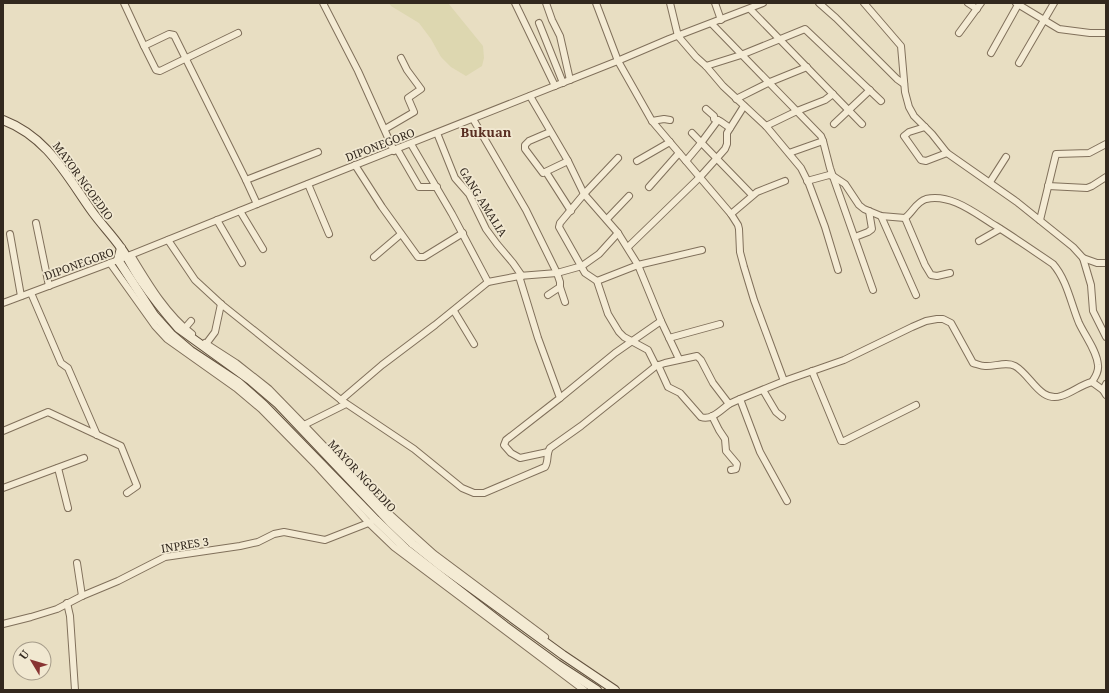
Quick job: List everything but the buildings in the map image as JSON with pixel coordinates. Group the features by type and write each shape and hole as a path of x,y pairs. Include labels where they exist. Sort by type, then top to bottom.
{"street":[{"path":"124,3 157,70 162,71 238,33"},
{"path":"323,3 396,150 419,187 437,187"},
{"path":"515,3 556,86"},
{"path":"546,3 560,36 570,80"},
{"path":"596,3 618,61 652,121 731,214 738,225 740,252 744,267 754,300 784,381"},
{"path":"670,3 678,36 723,86 766,126 801,168 825,227 838,270"},
{"path":"715,3 721,20"},
{"name":"DIPONEGORO","path":"3,303 114,262 256,204 396,150 763,3"},
{"path":"819,3 897,79 904,84"},
{"path":"864,3 901,46 904,84 909,107 914,116 947,153 990,182 1040,220 1073,247 1083,258 1091,285 1093,312 1106,337"},
{"path":"968,3 977,9"},
{"path":"959,34 981,3"},
{"path":"991,53 1018,3 1054,27 1067,31 1090,34 1106,33"},
{"path":"1019,63 1054,3"},
{"path":"750,8 862,124"},
{"path":"539,23 563,83"},
{"path":"712,24 820,134 830,168 873,290"},
{"path":"706,66 741,55 779,39 807,30 881,101"},
{"path":"144,46 171,34 174,35 246,180 256,204"},
{"path":"385,129 414,112 408,98 421,89 406,70 401,58"},
{"path":"736,99 770,82 807,67"},
{"path":"834,124 850,111 870,90"},
{"path":"766,126 824,100 833,94"},
{"path":"530,96 568,161 584,194 618,233 628,247 638,265 679,359"},
{"path":"628,247 700,177 727,146 727,133 744,106"},
{"path":"706,109 713,114 714,119 720,120 730,128"},
{"path":"473,119 522,203 543,243 557,273 565,302"},
{"path":"652,121 664,119 670,120"},
{"name":"MAYOR NGOEDIO","path":"3,120 12,123 34,137 53,155 100,222 129,256 142,282 168,317 186,325 278,404 390,522 413,544 438,564 563,655 615,690"},
{"path":"686,161 718,120"},
{"path":"925,127 909,132 904,136 921,160 926,161 947,153"},
{"path":"550,132 529,141 525,147 543,173 568,161"},
{"name":"GANG AMALIA","path":"437,133 455,178 469,194 486,229 513,262 521,276 540,344 560,398"},
{"path":"692,133 752,195"},
{"path":"789,153 823,141"},
{"path":"637,162 670,142"},
{"path":"411,144 463,233 488,282"},
{"path":"1040,220 1056,154 1089,153 1106,144"},
{"path":"246,180 318,152"},
{"path":"649,187 679,153"},
{"path":"990,182 1006,157"},
{"path":"618,158 584,194 560,223 559,227 586,274 596,281 606,311 612,322 621,334 648,350 668,387 682,395 701,417 706,418 712,416 729,404 740,399 784,381 844,360 912,326 926,321 943,319 951,323 973,363 985,366 1009,364 1016,366 1040,390 1050,397 1056,398 1066,395 1084,384 1092,382 1098,370 1097,359 1080,324 1060,274 1053,264 964,206 941,199 931,199 922,201 906,218"},
{"path":"355,165 416,255 422,258 463,233"},
{"path":"546,172 571,211"},
{"path":"807,181 833,176 845,184 859,205 869,211 881,216 906,218"},
{"path":"1048,186 1087,188 1106,177"},
{"path":"731,214 752,195 786,181"},
{"path":"308,184 329,234"},
{"path":"607,220 629,196"},
{"path":"240,211 263,249"},
{"path":"855,237 872,229 869,211"},
{"path":"881,216 916,295"},
{"path":"906,218 925,265 931,275 938,276 950,273"},
{"path":"217,220 242,262"},
{"path":"36,223 49,286"},
{"path":"979,241 1000,229"},
{"path":"309,422 344,402 382,365 454,311 488,282 521,276 557,273 582,266 599,254 618,233"},
{"path":"10,234 21,296"},
{"path":"374,257 401,234"},
{"path":"168,240 195,280 221,304 344,402 422,455 462,488 474,493 484,493 490,491 543,468 547,462 550,448 581,426 657,366 679,359 696,356 698,357 712,383 729,404"},
{"path":"121,248 114,262 155,326 167,339 236,388 261,409 400,552 584,690"},
{"path":"596,281 638,265 702,250"},
{"path":"1083,258 1099,264 1106,263"},
{"name":"MAYOR NGOEDIO","path":"114,262 154,315 171,334 190,350 238,382 264,405 372,522 455,588 557,664 597,690"},
{"path":"548,295 560,287"},
{"path":"31,293 61,363 68,368 97,435"},
{"path":"207,343 217,327 221,304"},
{"path":"454,311 474,344"},
{"path":"548,452 524,458 517,458 508,451 504,443 631,341 661,320"},
{"path":"669,338 720,324"},
{"path":"171,334 186,325 207,343 236,363 309,422 384,509 434,554 579,662 621,690"},
{"path":"812,371 834,428 840,441 842,442 916,405"},
{"path":"1092,382 1105,395"},
{"path":"1105,395 1106,384"},
{"path":"763,390 776,412 782,417"},
{"path":"740,399 760,452 787,501"},
{"path":"3,431 48,412 116,443 122,448 137,487 127,493"},
{"path":"712,416 725,440 726,451 737,464 736,468 731,470"},
{"path":"3,488 84,458"},
{"path":"58,468 68,508"},
{"name":"INPRES 3","path":"3,624 46,613 118,581 165,557 240,546 258,542 274,534 284,532 325,540 372,522"},
{"path":"77,563 82,596"},
{"path":"67,603 70,616 75,690"}],"shaded area":[{"path":"389,3 448,3 483,46 484,58 482,66 466,76 451,67 441,57 431,39 419,23 391,6"}],"district":[{"name":"Bukuan","path":"486,132"}]}
